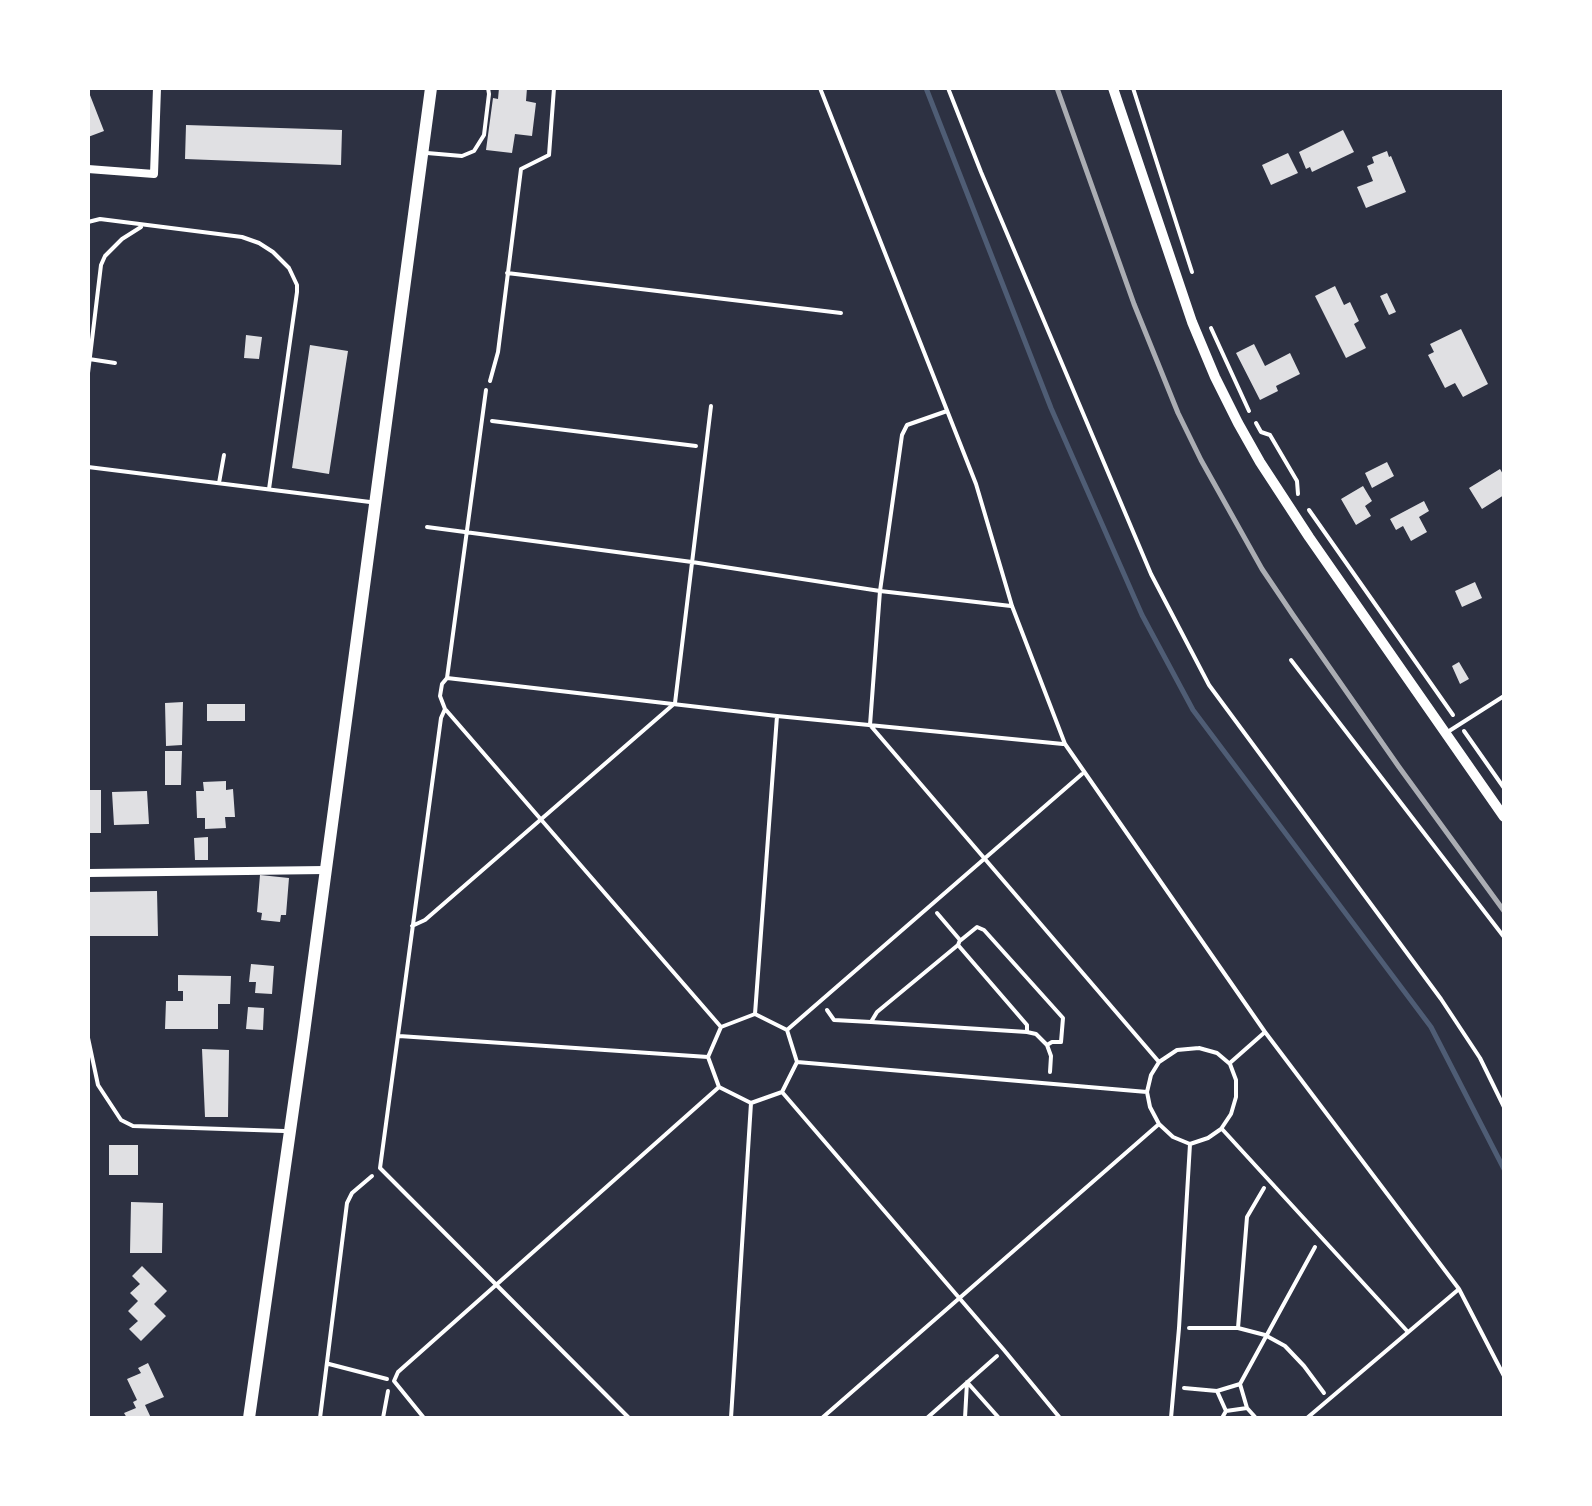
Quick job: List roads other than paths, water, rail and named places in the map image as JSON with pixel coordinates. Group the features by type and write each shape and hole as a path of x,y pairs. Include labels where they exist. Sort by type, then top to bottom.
{"main road":[{"path":"249,1418 431,88"}],"street":[{"path":"88,169 154,174 157,88"},
{"path":"1113,88 1192,322 1238,423 1309,537 1504,817"},
{"path":"88,873 324,870"}],"lane":[{"path":"423,152 462,156 474,151 484,135 488,88"},
{"path":"820,88 976,484 1012,606 1065,744 1266,1032 1459,1289 1504,1376"},
{"path":"88,220 242,237 259,243 282,260 293,275 297,292 269,489"},
{"path":"88,373 101,266 122,239 144,226"},
{"path":"89,359 115,362"},
{"path":"272,380 284,381"},
{"path":"486,390 446,678 440,696 445,709 721,1028"},
{"path":"412,926 425,920 675,704 711,406"},
{"path":"947,411 907,426 902,435 880,591 870,725 1160,1062"},
{"path":"219,483 224,455"},
{"path":"88,467 375,503"},
{"path":"426,527 1012,606"},
{"path":"446,678 1065,744"},
{"path":"1446,733 1504,696"},
{"path":"445,709 380,1168 629,1418"},
{"path":"755,1014 777,716"},
{"path":"788,1030 1083,773"},
{"path":"755,1014 788,1030 798,1062 782,1092 752,1103 719,1087 708,1056 721,1028 755,1014"},
{"path":"1230,1064 1266,1032"},
{"path":"398,1036 708,1056"},
{"path":"88,1038 98,1085 122,1120 133,1126 290,1131"},
{"path":"1199,1048 1230,1064 1236,1096 1231,1114 1221,1128 1190,1144 1159,1124 1148,1092 1151,1076 1160,1062 1178,1050 1199,1048"},
{"path":"798,1062 1148,1092"},
{"path":"424,1418 394,1381 398,1372 719,1087"},
{"path":"782,1092 1060,1418"},
{"path":"731,1418 752,1103"},
{"path":"822,1418 1159,1124"},
{"path":"1221,1128 1408,1332"},
{"path":"1171,1418 1190,1144"},
{"path":"1307,1418 1459,1289"}],"waterway":[{"path":"926,88 1051,408 1142,615 1193,710 1431,1027 1504,1169"}],"railway":[{"path":"1057,88 1134,304 1201,460 1262,569 1504,911"}]}
